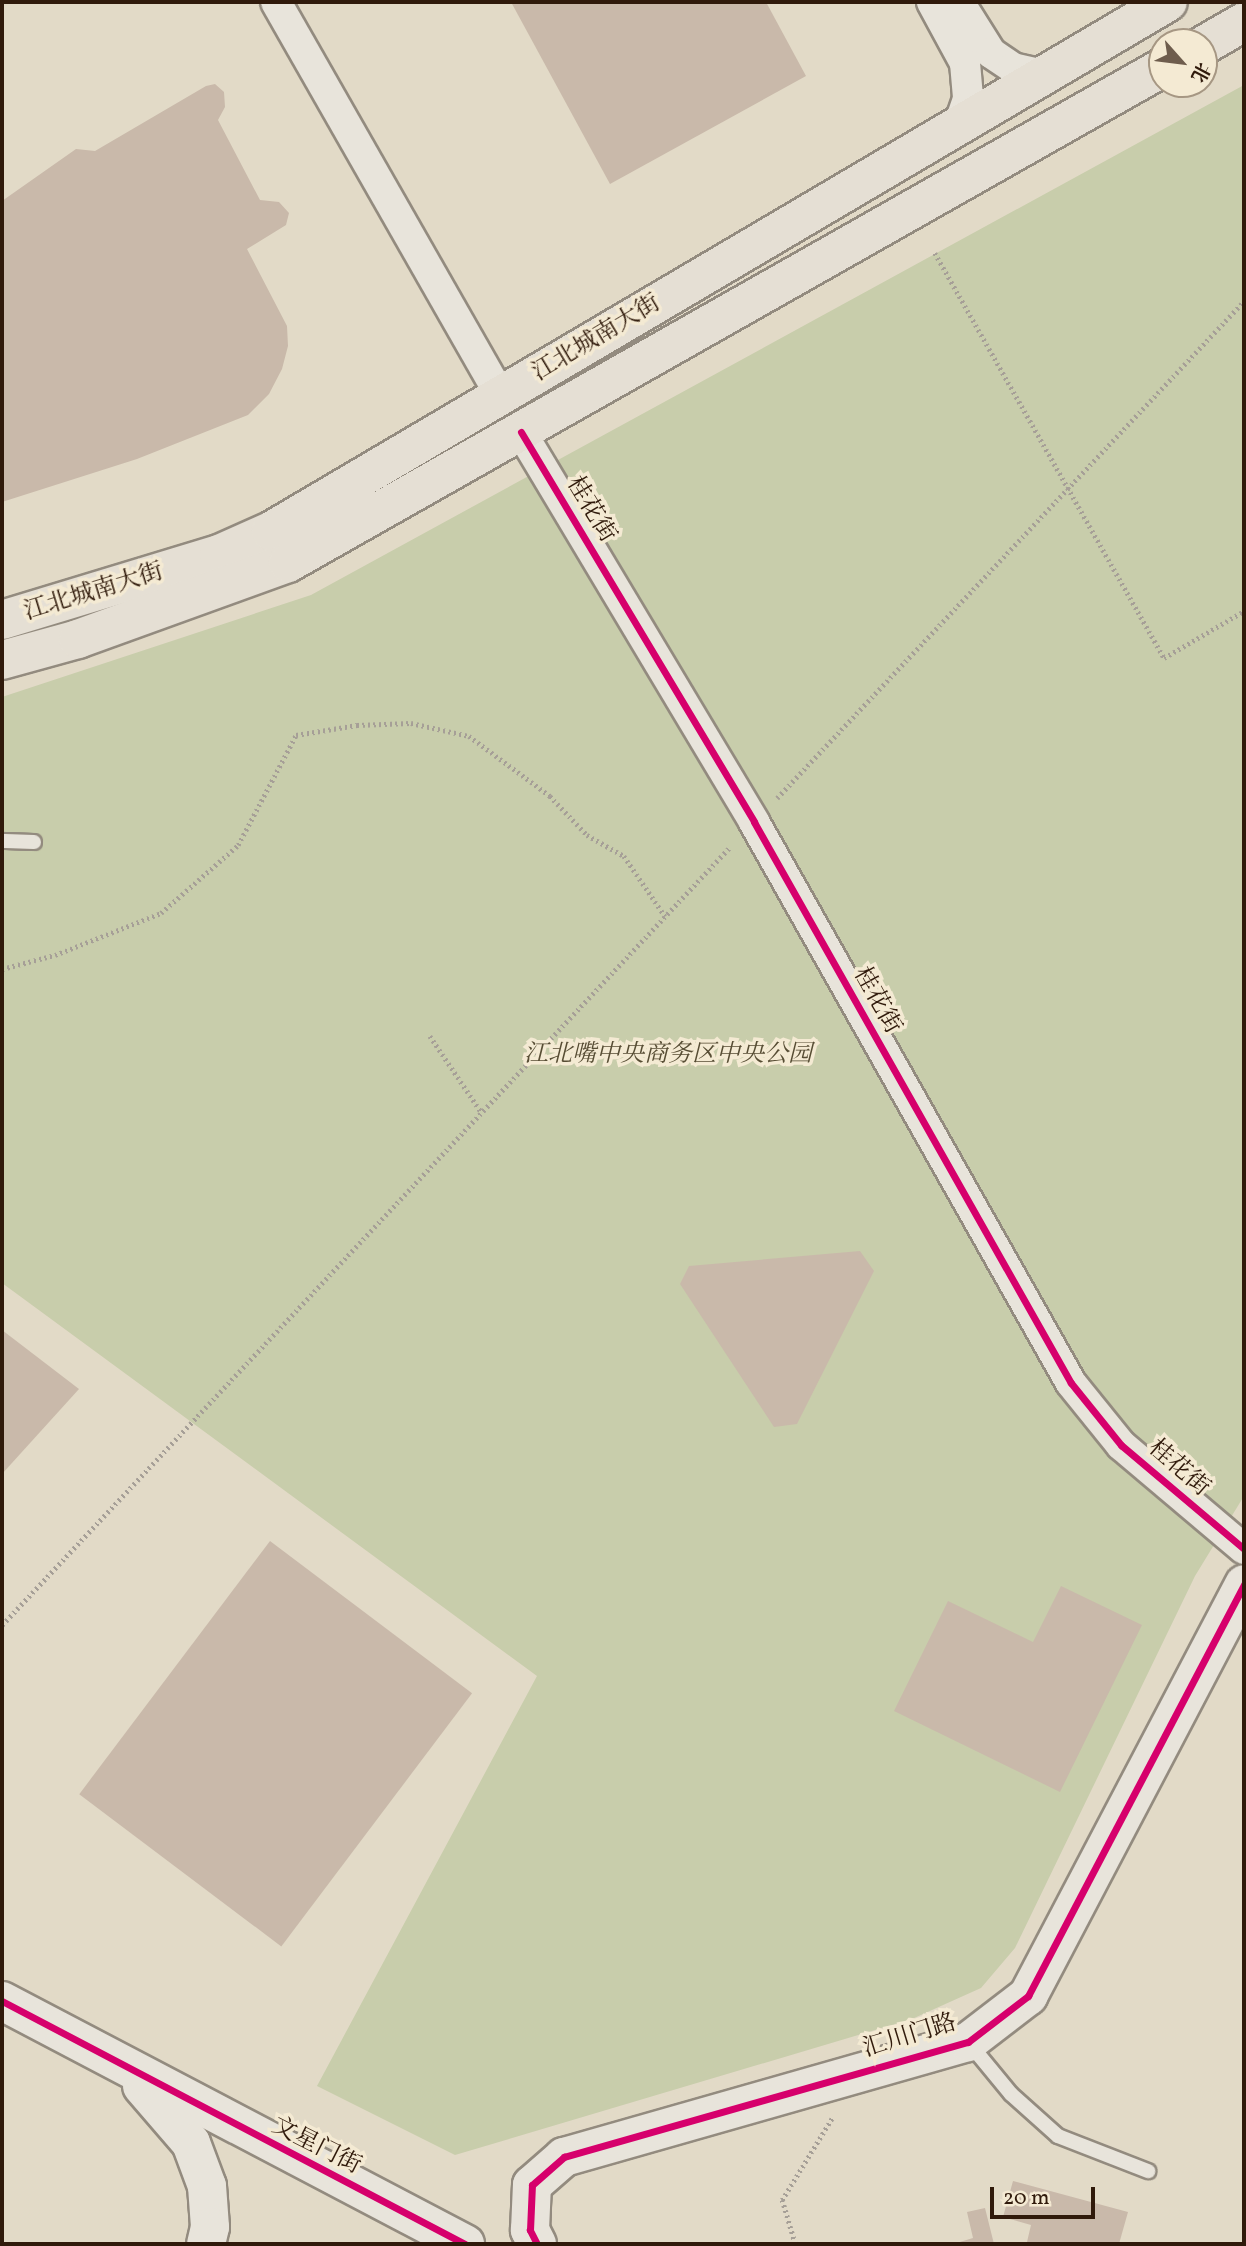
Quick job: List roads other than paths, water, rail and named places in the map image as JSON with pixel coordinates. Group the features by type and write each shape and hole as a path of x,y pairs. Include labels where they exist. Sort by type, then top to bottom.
{"main road":[{"name":"江北城南大街","path":"2,621 219,554 271,531 1168,2"},
{"path":"1218,37 1244,22"},
{"name":"江北城南大街","path":"2,660 78,639 288,563 1148,76"}],"street":[{"path":"276,2 501,396"},
{"path":"932,2 965,63 968,99 959,125"},
{"path":"959,2 991,53 1013,68 1044,75"},
{"name":"桂花街","path":"521,432 754,822 1070,1383 1121,1445 1244,1549"},
{"name":"汇川门路","path":"537,2244 530,2230 532,2185 564,2157 968,2042 1028,1996 1244,1584"},
{"name":"文星门街","path":"2,2001 127,2069 466,2244"},
{"path":"127,2069 191,2143 207,2186 210,2227 206,2244"}],"lane":[{"path":"2,841 34,842"},
{"path":"968,2042 1011,2094 1058,2136 1148,2171"}],"park label":[{"name":"江北嘴中央商务区中央公园","path":"668,1056"}]}
